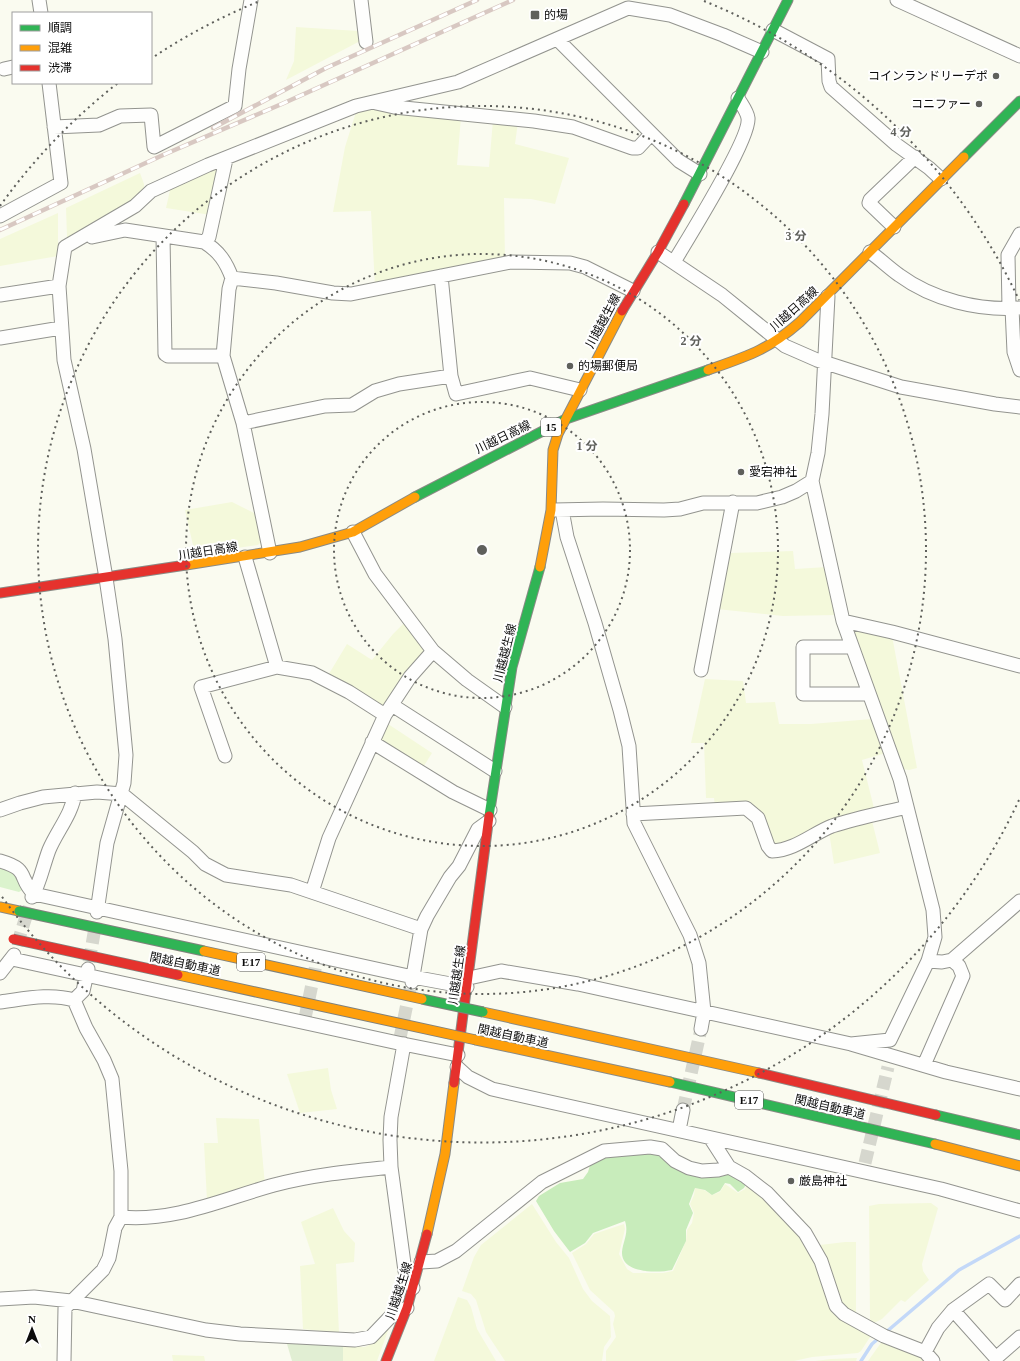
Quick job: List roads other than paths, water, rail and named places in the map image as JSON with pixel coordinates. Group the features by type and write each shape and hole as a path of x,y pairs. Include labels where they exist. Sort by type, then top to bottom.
{"main road":[{"name":"川越越生線","path":"386,1361 408,1308 421,1262 445,1154 495,771 505,707 512,667 556,510 553,450 558,434 580,390 633,291 658,252 700,174 788,0"},
{"name":"川越日高線","path":"0,593 270,553 300,547 353,532 451,477 566,419 637,393 724,366 752,355 779,340 828,296 941,179 1020,101"},
{"name":"関越自動車道","path":"0,907 810,1084 1020,1136"},
{"name":"関越自動車道","path":"9,938 793,1110 1020,1166"}],"street":[{"path":"39,0 41,12"},
{"path":"54,127 99,126 120,116 151,115 154,147 235,106 239,69 251,0"},
{"path":"361,0 366,42"},
{"path":"897,0 1020,56"},
{"path":"97,909 107,843 122,794 126,770 125,747 115,639 106,578 84,449 64,360 59,286 65,247 135,206 151,191 208,165 356,106 458,82 558,40 628,8 670,15 723,34 762,52"},
{"path":"774,30 828,59 829,81 831,87 897,145 915,157 941,179"},
{"path":"558,40 679,161 700,174"},
{"path":"0,216 61,183 49,84"},
{"path":"674,262 701,218 742,140 748,118 738,98"},
{"path":"372,102 394,107 534,121 573,127 632,148 638,148 651,134"},
{"path":"894,227 869,203 870,200 915,157"},
{"path":"204,242 209,237 226,159"},
{"path":"84,237 94,237 125,230 204,242 215,248 228,266 232,278 229,288 223,356 243,423 270,553"},
{"path":"1020,234 1008,255 1014,308 1014,352 1020,370"},
{"path":"163,236 166,354 168,356 223,356"},
{"path":"658,252 722,295 785,346 825,364 901,387 1020,407"},
{"path":"870,252 900,276 929,293 961,304 1014,308"},
{"path":"232,278 276,283 330,293 351,294 373,291 511,262 570,263 585,267 633,291"},
{"path":"441,276 451,376 456,394 530,378 580,390"},
{"path":"0,295 59,286"},
{"path":"828,296 825,364 818,453 812,480 843,621 900,779 933,910 935,937 928,961 890,1040 852,1044"},
{"path":"0,338 61,328"},
{"path":"243,423 325,406 352,404 375,391 399,384 451,376"},
{"path":"701,1029 704,1012 701,974 693,945 649,857 634,823 629,746 595,623 556,510 664,510 680,509 703,503 757,503 796,491 812,480"},
{"path":"702,670 733,502"},
{"path":"353,532 375,574 432,651 467,680 505,707"},
{"path":"245,557 277,666"},
{"path":"843,621 892,632 1020,666"},
{"path":"852,647 803,647 803,694 869,694"},
{"path":"312,892 329,838 372,742 389,710 410,677 432,651"},
{"path":"225,756 201,687 277,666 312,673 389,710 495,771"},
{"path":"372,742 489,816 478,829 459,866 436,899 421,929 412,979"},
{"path":"0,810 43,797 97,792 122,794 211,868 226,875 241,879 291,885 421,929"},
{"path":"33,896 50,849 70,811 75,793"},
{"path":"633,814 746,808 758,818 768,846 772,851 795,845 820,831 834,826 907,807"},
{"path":"0,861 15,865 20,870 33,896"},
{"path":"33,896 412,979 468,982 501,971 513,972 852,1044 889,1061 924,1065 1020,1089"},
{"path":"928,961 942,962 952,960 1020,902"},
{"path":"0,973 13,957 88,972 401,1042 457,1061 468,1077 492,1089 679,1130 711,1139 864,1167 1020,1211"},
{"path":"924,1065 963,976 959,966 952,960"},
{"path":"74,1000 83,991 88,972"},
{"path":"0,1002 44,997 64,997 74,1000"},
{"path":"64,1361 65,1308 103,1270 109,1258 114,1228 121,1218 121,1171 112,1079 104,1060 86,1028 74,1000"},
{"path":"401,1042 391,1117 391,1166 405,1272 413,1288"},
{"path":"679,1130 683,1110"},
{"path":"711,1139 728,1167 745,1176 767,1193 797,1224 813,1245 821,1261 836,1306 844,1314 880,1335 929,1357 938,1328 953,1310 989,1284 1005,1300 1020,1284"},
{"path":"421,1262 437,1261 456,1251 542,1182 604,1151 650,1147 662,1150 675,1161 689,1168 702,1171 718,1170 728,1167"},
{"path":"121,1218 147,1219 172,1215 275,1185 317,1176 391,1166"},
{"path":"0,1299 34,1297 71,1301 206,1330 240,1334 355,1340 371,1337 393,1314 408,1308"},
{"path":"953,1310 996,1358 1020,1338"}],"waterway":[{"path":"885,1333 959,1270 1020,1236"},
{"path":"861,1361 872,1344 880,1337"}],"tunnel":[{"path":"17,945 29,907"},
{"path":"89,962 96,922"},
{"path":"305,1018 317,960"},
{"path":"400,1038 410,989"},
{"path":"683,1110 701,1029"},
{"path":"865,1163 888,1067"}],"railway":[{"path":"213,128 326,68 477,0"},
{"path":"0,230 163,155 284,103 513,0"}],"place":[{"name":"的場","path":"535,15"},
{"name":"コインランドリーデポ","path":"996,76"},
{"name":"コニファー","path":"979,104"},
{"name":"的場郵便局","path":"570,366"},
{"name":"愛宕神社","path":"741,472"},
{"name":"厳島神社","path":"791,1181"}]}
